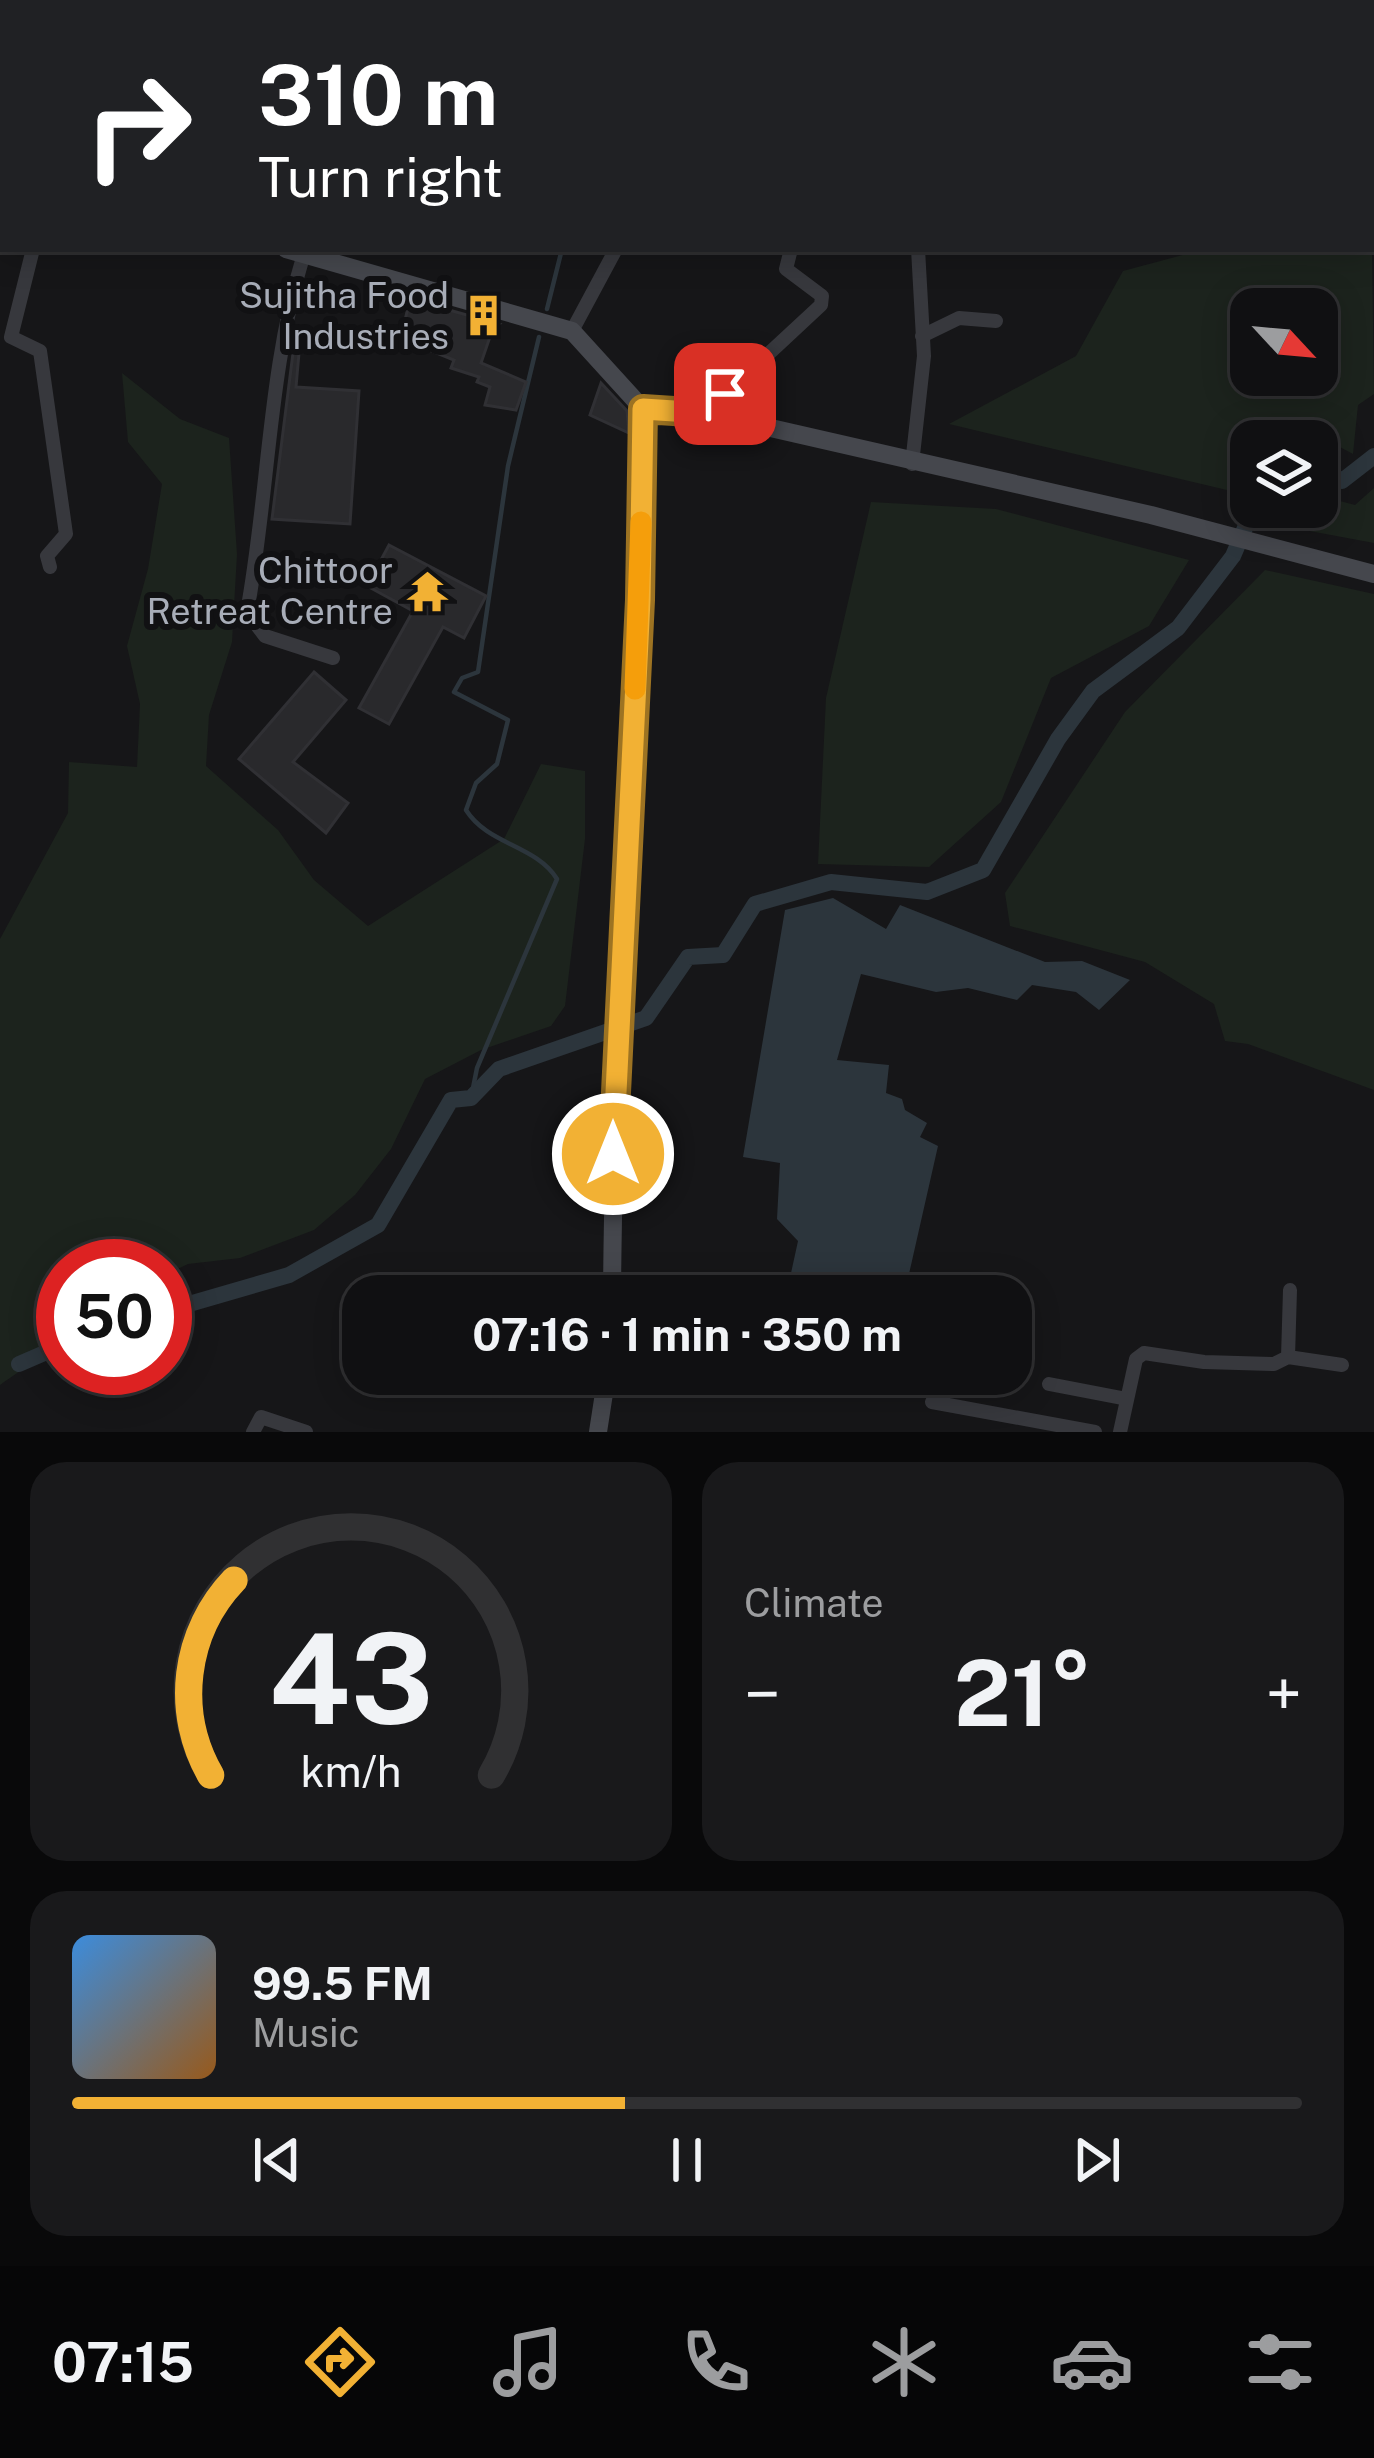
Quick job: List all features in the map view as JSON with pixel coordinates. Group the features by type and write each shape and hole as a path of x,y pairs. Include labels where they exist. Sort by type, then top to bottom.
{"main road":[{"path":"295,252 572,332 643,409 640,600 614,1059 612,1275"},
{"path":"643,409 705,413 1151,515 1366,572"},
{"path":"598,1432 604,1395"}],"street":[{"path":"32,252 10,337 40,351 66,534 47,556 50,566"},
{"path":"295,252 276,359 265,517 247,612 265,636 333,658"},
{"path":"572,332 614,252"},
{"path":"705,413 821,305 822,296 786,268 790,252"},
{"path":"912,464 922,395 918,252"},
{"path":"922,337 959,319 996,321"},
{"path":"1288,1357 1290,1289"},
{"path":"1120,1432 1136,1359 1144,1353 1251,1364 1274,1364 1288,1357 1342,1365"},
{"path":"1049,1384 1127,1399"},
{"path":"932,1402 1095,1432"},
{"path":"253,1432 261,1417 306,1432"}],"shaded area":[{"path":"1194,252 1372,252 1374,394 1358,405 1353,454 1338,446 1338,420 1230,420 1230,491 949,424 1076,356 1123,271"},
{"path":"122,373 180,419 229,438 237,554 232,642 209,715 206,766 278,830 314,880 368,926 504,839 541,764 585,771 585,839 565,1006 551,1026 481,1050 425,1079 391,1149 355,1195 314,1230 240,1258 192,1264 192,1239 36,1239 36,1359 0,1385 0,939 68,813 69,762 137,767 140,704 127,646 148,569 162,484 128,442"},
{"path":"1374,488 1374,543 1293,528 1338,528 1338,501 1355,505"},
{"path":"871,502 996,509 1189,560 1149,626 1051,678 1001,802 929,867 818,864 826,698"},
{"path":"1265,570 1374,594 1374,1090 1248,1044 1225,1041 1214,1004 1145,962 1010,926 1005,893 1125,712"},
{"path":"833,898 886,929 900,905 1045,962 1082,961 1130,980 1099,1010 1076,992 1032,985 1017,1000 968,988 936,992 861,974 837,1060 889,1065 886,1093 902,1099 905,1110 927,1123 920,1137 938,1146 909,1275 791,1275 798,1241 777,1219 780,1163 743,1157 785,910"}],"building":[{"path":"410,299 499,324 493,328 481,363 526,382 516,410 485,405 490,387 477,382 479,377 451,368 454,360 419,346 421,341 401,337"},
{"path":"293,353 299,353 296,387 359,391 350,524 272,519"},
{"path":"601,383 627,411 629,433 590,415"},
{"path":"389,545 486,596 464,638 443,627 389,724 359,708 413,611 367,586"},
{"path":"314,672 346,700 293,762 348,803 326,833 239,759"}],"waterway":[{"path":"547,309 561,252"},
{"path":"471,1098 477,1068 557,879 537,859 475,822 466,810 476,783 497,764 508,720 454,692 462,678 478,672 508,466 539,337"},
{"path":"1338,479 1342,481 1374,456"},
{"path":"192,1303 289,1275 378,1225 451,1100 471,1098 499,1069 646,1018 688,957 723,955 755,904 831,882 927,892 983,870 1058,739 1093,691 1178,628 1233,556 1245,528"},
{"path":"19,1364 36,1357"}],"slow traffic":[{"path":"635,689 641,522"}],"place":[{"name":"Sujitha Food Industries","path":"483,316"},
{"name":"Chittoor Retreat Centre","path":"427,591"}],"route":[{"path":"613,1154 614,1059 640,600 643,409 705,413 725,394"}]}
